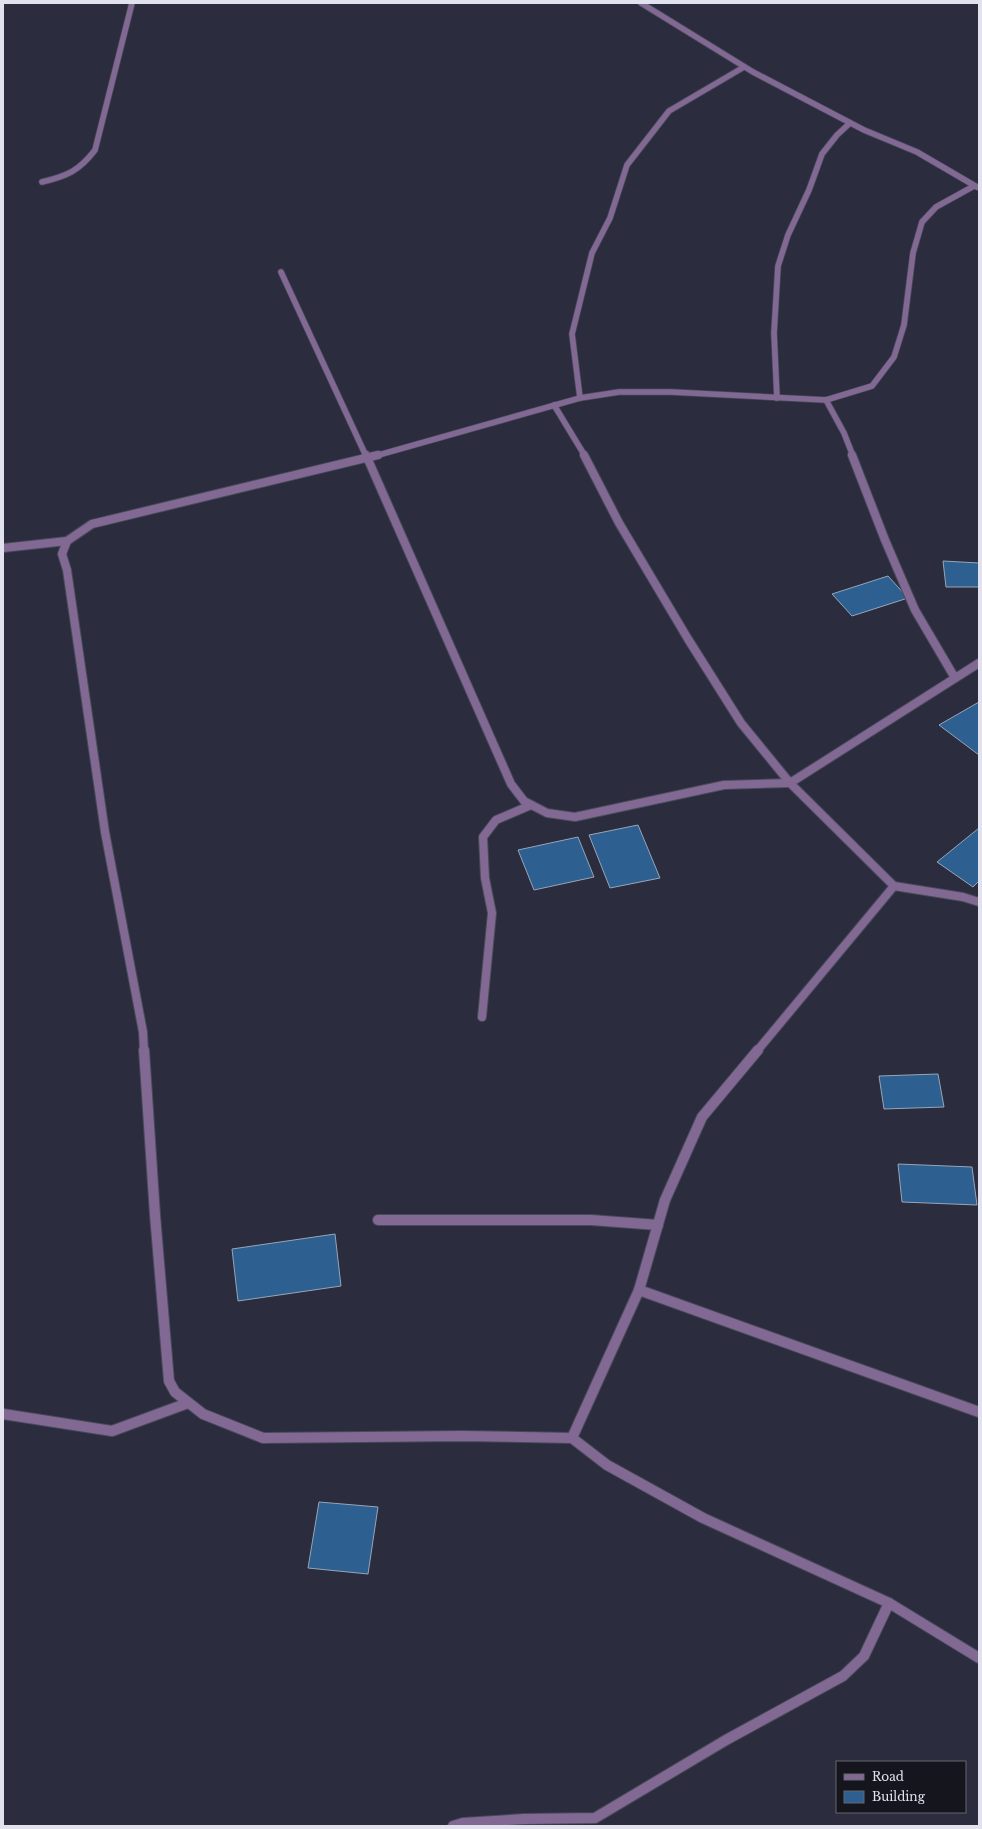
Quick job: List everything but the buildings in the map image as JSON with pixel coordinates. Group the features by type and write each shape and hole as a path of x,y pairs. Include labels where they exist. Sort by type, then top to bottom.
{"street":[{"path":"42,182 72,174 85,164 95,150 132,3"},
{"path":"641,3 744,67 850,123 917,152 977,187"},
{"path":"580,398 572,334 592,253 610,218 619,184 627,165 669,111 744,67"},
{"path":"777,398 774,333 778,266 788,235 809,190 822,154 837,135 850,123"},
{"path":"3,548 66,541 92,524 367,458 580,398 619,392 671,392 826,400 872,386 894,357 904,326 913,253 922,222 936,207 977,187"},
{"path":"281,272 367,458 511,784 524,800 531,805 546,813 575,817 724,784 790,783 979,663"},
{"path":"826,400 844,433 885,540 915,610 955,678"},
{"path":"554,405 583,452 619,523 688,639 741,723 790,783 894,886 963,897 979,902"},
{"path":"66,541 62,554 67,570 104,824 143,1032 155,1215 169,1381 175,1392 203,1414 263,1438 462,1436 572,1438 607,1465 703,1518 889,1603 979,1658"},
{"path":"482,1017 492,913 485,878 483,837 496,820 531,805"},
{"path":"572,1438 639,1290 665,1200 702,1117 894,886"},
{"path":"378,1220 591,1220 658,1225"},
{"path":"639,1290 979,1412"},
{"path":"3,1414 112,1431 188,1403"},
{"path":"453,1826 463,1823 524,1819 595,1818 726,1740 843,1676 864,1656 889,1603"}]}
